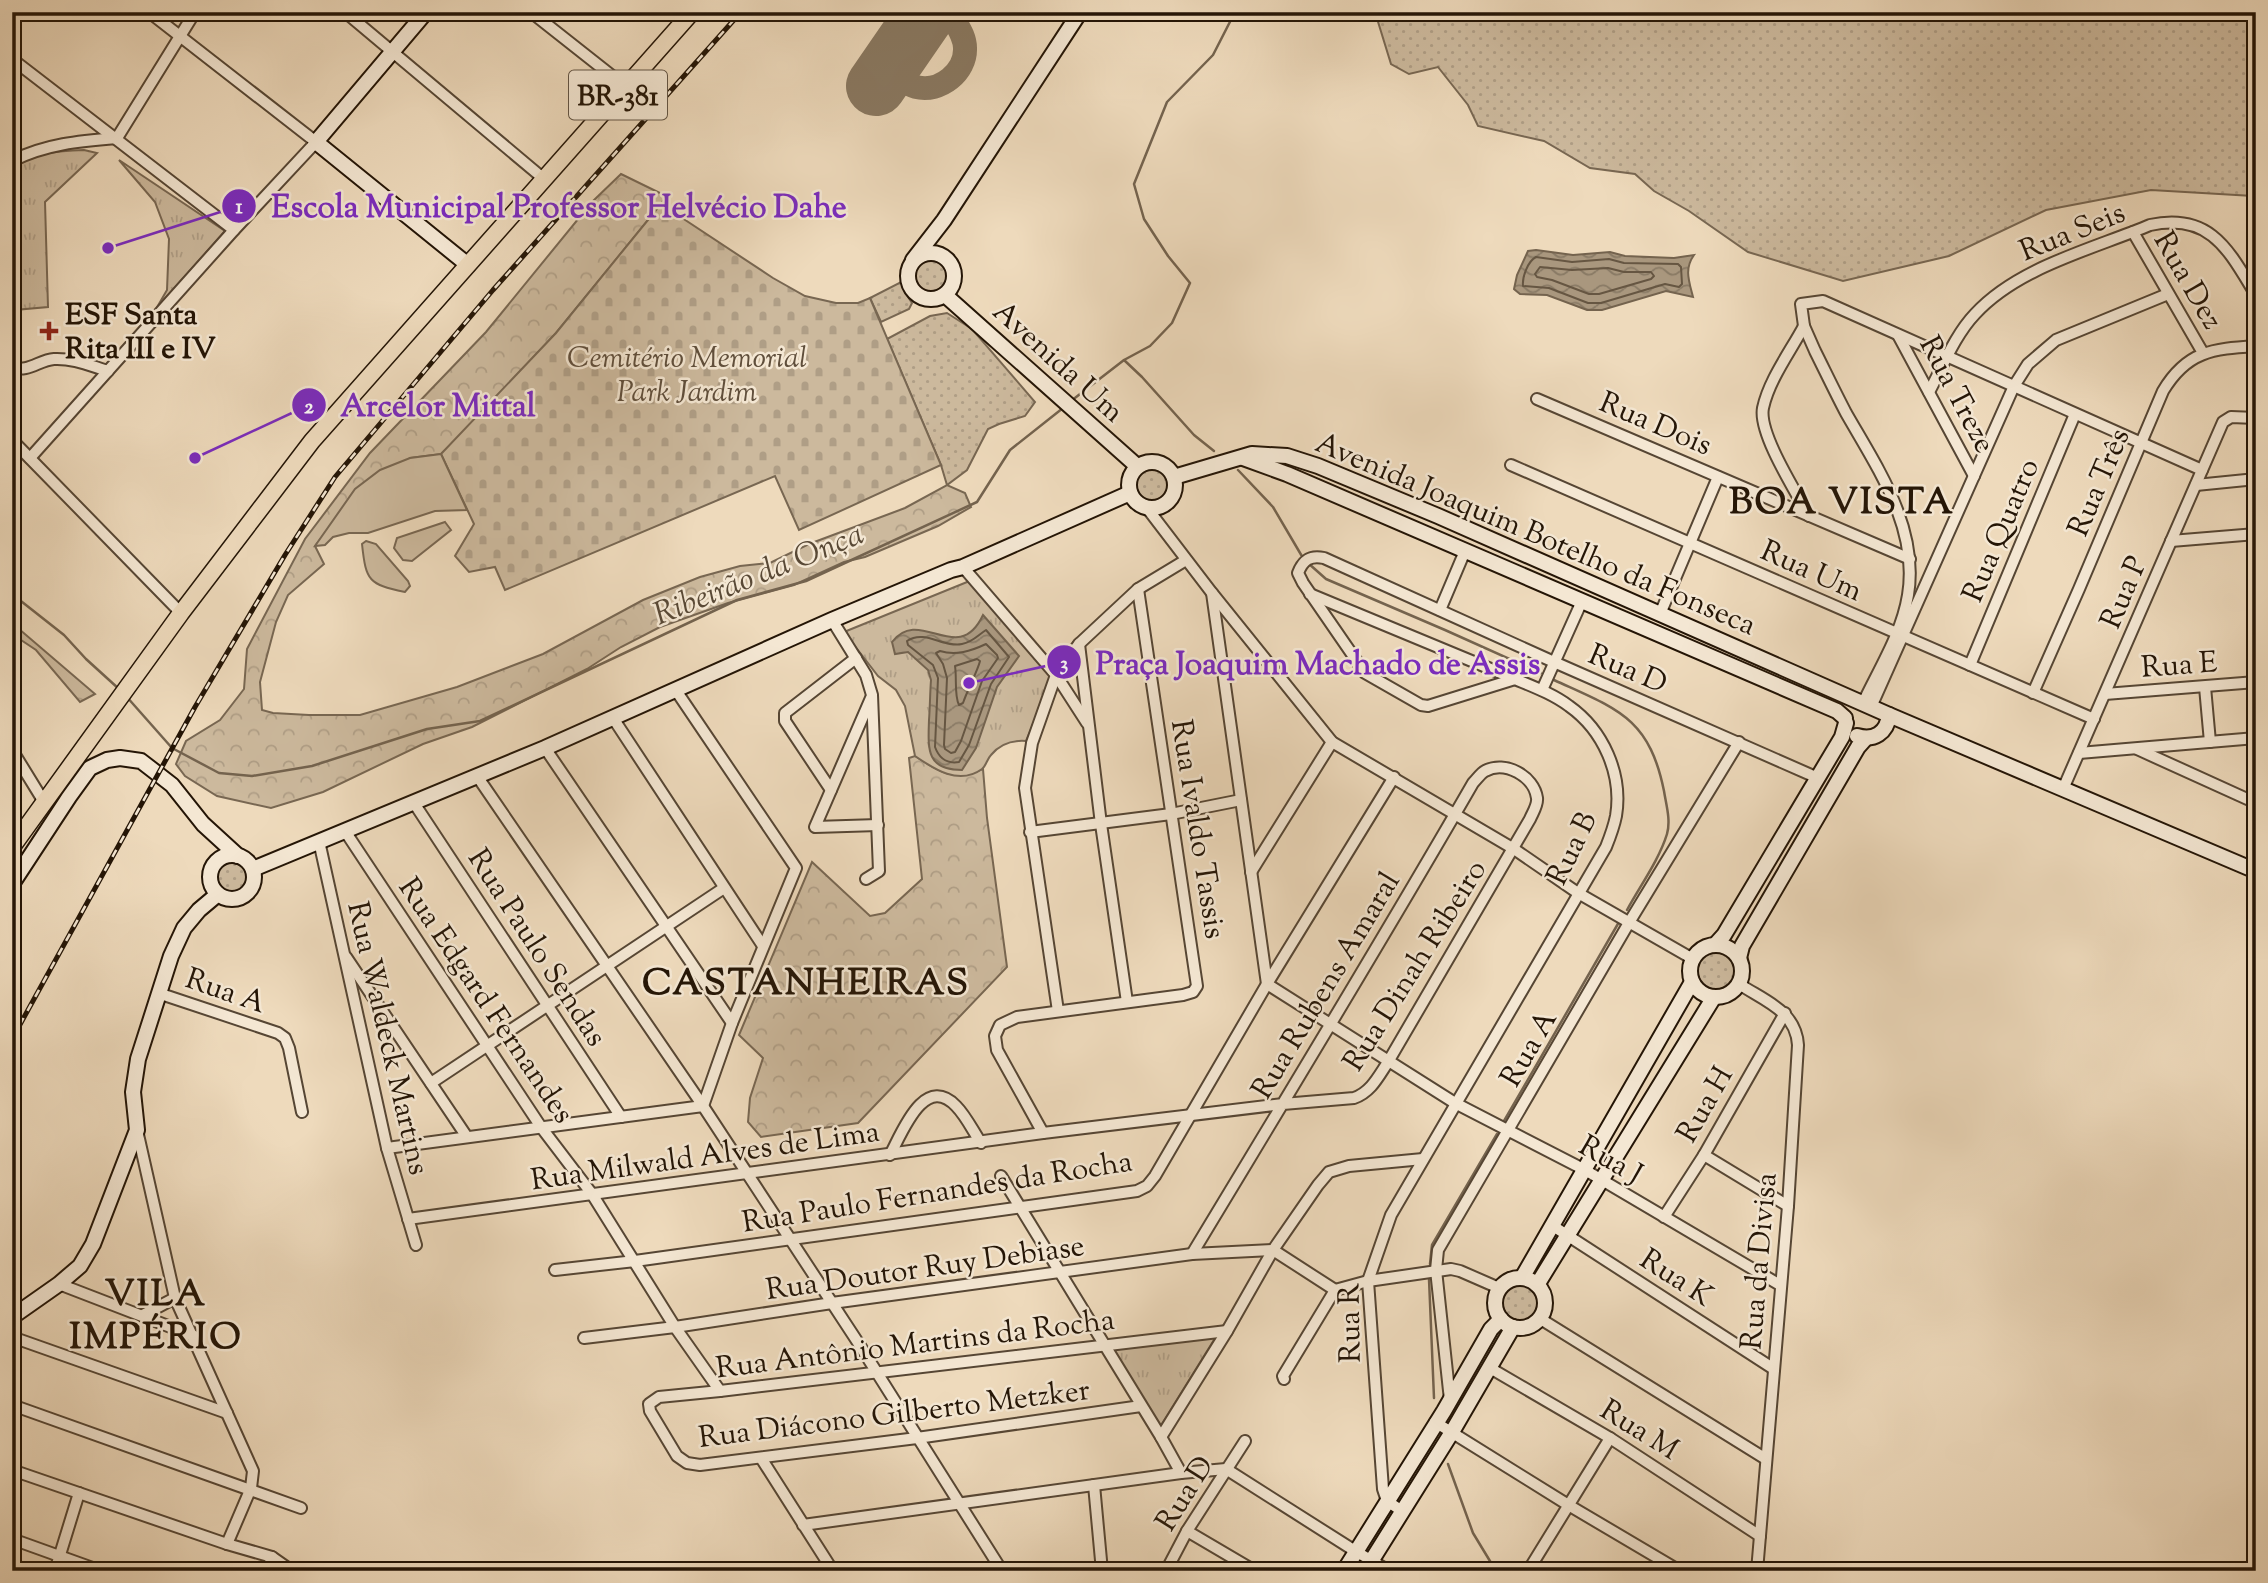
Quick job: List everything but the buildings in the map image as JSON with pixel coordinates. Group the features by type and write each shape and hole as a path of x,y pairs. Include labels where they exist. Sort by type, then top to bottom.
{"main road":[{"name":"BR-381","path":"12,847 181,613 312,441 692,12"}],"street":[{"path":"149,12 468,265"},
{"path":"117,138 195,12"},
{"path":"345,12 544,179"},
{"path":"30,458 316,142 426,12"},
{"path":"531,12 626,87"},
{"path":"913,260 927,253 942,255 949,261 954,269 954,279 945,295 930,299 916,294 908,282 907,274 913,260 944,220 1080,12"},
{"path":"12,59 234,230"},
{"path":"12,161 34,150 78,141 117,138"},
{"path":"942,255 944,220"},
{"name":"Rua Seis","path":"1929,392 1947,356 1974,315 2006,287 2035,272 2150,225 2167,221 2202,229 2226,247 2256,295"},
{"name":"Rua Dez","path":"2133,232 2203,353"},
{"path":"1863,703 1900,635 2014,386 2028,364 2056,340 2168,293"},
{"name":"Avenida Um","path":"945,295 1138,466"},
{"path":"1900,635 1908,597 1910,559 1905,530 1892,498 1804,326 1801,303 1823,301 2202,470"},
{"path":"1804,326 1775,379 1762,410 1764,430 1809,516"},
{"name":"Rua Treze","path":"1898,335 1974,476"},
{"name":"Rua Três","path":"2033,693 2163,391 2173,374 2203,353 2256,346"},
{"path":"12,367 19,370 57,359 71,360 108,371"},
{"name":"Rua Dois","path":"1537,399 1910,559"},
{"name":"Rua Quatro","path":"1970,666 2076,414"},
{"name":"Rua P","path":"2063,789 2223,422 2231,417 2256,418"},
{"path":"12,440 181,613"},
{"name":"Avenida Joaquim Botelho da Fonseca","path":"1174,477 1252,454 1287,456 1318,466 1863,703"},
{"path":"1241,457 1287,474 1837,711 1856,735 1866,738 1876,736 1884,730 1889,715"},
{"path":"1151,461 1165,466 1174,477 1175,491 1167,503 1154,508 1140,505 1130,493 1129,478 1138,466 1151,461"},
{"name":"Rua Um","path":"1511,465 2094,719"},
{"path":"1660,614 1718,477"},
{"path":"2196,485 2256,479"},
{"path":"253,869 545,748 832,620 962,567 1130,493"},
{"path":"1147,508 1332,741 1514,849 1578,893 1693,959"},
{"path":"2171,541 2256,534"},
{"path":"1440,610 1465,551"},
{"name":"Rua D","path":"1310,594 1298,573 1305,561 1315,556 1324,558 1818,778"},
{"path":"1058,1011 1025,788 1032,743 1056,675 1079,645 1138,589 1186,559"},
{"path":"962,567 1056,675 1088,725"},
{"name":"Rua Ivaldo Tassis","path":"1127,1002 1194,992 1197,986 1138,589"},
{"path":"1212,593 1267,984"},
{"path":"1310,594 1365,673 1421,705 1436,705 1515,679"},
{"name":"Rua B","path":"1310,594 1542,690 1571,707 1586,722 1601,739 1612,762 1618,799 1616,817 1606,847 1455,1104"},
{"path":"1542,690 1582,601"},
{"path":"832,620 866,675 872,695 878,871 866,879"},
{"path":"1043,1133 997,1050 995,1036 1000,1025 1017,1017 1127,1002 1079,645"},
{"path":"831,790 784,716 856,658"},
{"name":"Rua E","path":"2105,694 2256,682"},
{"path":"2205,687 2210,742"},
{"path":"675,689 796,868 732,1023 703,1106"},
{"path":"872,695 815,827 878,825"},
{"path":"1715,945 1729,948 1739,958 1743,971 1739,984 1729,995 1714,997 1701,992 1692,982 1690,966 1693,959 1699,952 1715,945 1724,935 1842,737 1847,708 1863,703 2256,871"},
{"path":"613,718 763,946"},
{"path":"1739,958 1742,946 1858,747 1866,738"},
{"path":"2079,753 2256,738"},
{"path":"1251,872 1332,741"},
{"name":"Rua A","path":"1450,1400 1436,1270 1438,1250 1630,921 1739,742"},
{"path":"545,748 732,1023"},
{"path":"2136,749 2256,803"},
{"path":"12,750 44,802"},
{"path":"12,884 90,768 107,760 120,758 141,761 172,785 203,824 238,856"},
{"name":"Rua Rubens Amaral","path":"1192,1254 1473,783 1485,771 1502,768 1518,772"},
{"name":"Rua Dinah Ribeiro","path":"1009,1138 1362,1095 1370,1089 1388,1062 1514,849 1538,802 1527,779 1518,772"},
{"path":"477,776 703,1106 878,1373 1002,1571"},
{"name":"Rua Paulo Fernandes da Rocha","path":"555,1270 1137,1191 1147,1186 1394,778"},
{"path":"1805,799 1822,808"},
{"path":"1030,832 1171,814 1241,800"},
{"name":"Rua Paulo Sendas","path":"414,803 621,1117"},
{"path":"203,824 217,860"},
{"name":"Rua Edgard Fernandes","path":"345,831 541,1127 592,1194 675,1327 720,1391"},
{"name":"Rua Waldeck Martins","path":"319,841 387,1148 416,1245"},
{"path":"223,856 238,856 244,858 253,869 253,883 245,895 231,900 213,890 209,877 217,860 223,856"},
{"path":"431,1083 724,888"},
{"path":"218,894 184,928 171,956 138,1059 133,1093 137,1130 175,1298 253,1471 251,1489 226,1544"},
{"path":"343,952 467,1137"},
{"path":"1522,1278 1692,982"},
{"name":"Rua J","path":"1267,984 1455,1104 1585,1170 1601,1182 1780,1285"},
{"path":"1739,984 1785,1013"},
{"name":"Rua A","path":"158,993 278,1033 285,1038 302,1112"},
{"path":"1537,1284 1714,997"},
{"name":"Rua H","path":"1664,1217 1704,1154 1785,1013"},
{"name":"Rua da Divisa","path":"1757,1571 1788,1206 1798,1045 1794,1024 1785,1013"},
{"path":"890,1155 916,1107 936,1096 948,1099 957,1108 981,1143"},
{"name":"Rua R","path":"1387,1501 1383,1489 1368,1281 1391,1215 1455,1104"},
{"path":"387,1148 703,1106"},
{"path":"12,1317 80,1266 93,1244 137,1130"},
{"name":"Rua Milwald Alves de Lima","path":"408,1219 1009,1138"},
{"path":"1704,1154 1788,1206"},
{"path":"1161,1437 1227,1331 1273,1250 1329,1172 1349,1166 1423,1159"},
{"path":"1001,1176 1181,1473"},
{"name":"Rua K","path":"1553,1226 1774,1369"},
{"path":"1273,1250 1335,1290"},
{"name":"Rua Doutor Ruy Debiase","path":"584,1338 1192,1254 1273,1250"},
{"path":"1284,1379 1283,1376 1335,1290 1368,1281 1436,1270 1461,1271 1499,1288"},
{"path":"1345,1571 1492,1329 1507,1323 1528,1327 1539,1318 1543,1312 1544,1297 1537,1284 1522,1278 1513,1279 1499,1288 1494,1304 1507,1323"},
{"path":"59,1284 194,1336"},
{"path":"143,1315 175,1298"},
{"path":"1539,1318 1766,1459"},
{"path":"1368,1565 1490,1368 1507,1323"},
{"name":"Rua Antônio Martins da Rocha","path":"666,1437 650,1411 649,1404 659,1396 1227,1331"},
{"path":"12,1337 227,1413"},
{"name":"Rua M","path":"1490,1368 1610,1438 1760,1536"},
{"path":"12,1405 301,1508"},
{"name":"Rua Diácono Gilberto Metzker","path":"666,1437 677,1456 687,1463 700,1465 1141,1406"},
{"path":"1435,1422 1680,1571"},
{"path":"1534,1569 1610,1438"},
{"name":"Rua D","path":"1166,1571 1187,1531 1245,1441"},
{"path":"761,1458 833,1571"},
{"path":"803,1525 1226,1469 1355,1551 1368,1565 1389,1571"},
{"path":"12,1470 226,1544 272,1557 292,1571"},
{"path":"1094,1485 1102,1571"},
{"path":"55,1571 79,1493"},
{"path":"1387,1501 1402,1511"},
{"path":"1187,1531 1255,1571"},
{"path":"12,1539 101,1571"},
{"path":"267,1571 272,1557"}],"green space":[{"path":"1375,12 2256,12 2256,201 2253,196 2151,190 2046,210 1949,256 1843,281 1748,252 1689,211 1654,191 1635,174 1590,168 1544,141 1478,126 1468,105 1438,67 1409,74 1391,64"},
{"path":"84,150 97,153 45,202 48,307 15,310 20,358 12,355 12,167 46,154"},
{"path":"119,160 225,231 156,309 167,290 169,239 155,202"},
{"path":"621,174 666,196 556,333 461,435 441,454 410,458 332,524 315,546 324,564 288,595 276,622 260,682 262,710 309,715 360,715 457,687 543,654 643,600 700,577 740,566 770,563 809,544 905,508 947,485 965,493 971,507 938,526 865,557 844,562 794,585 728,603 660,627 621,647 587,669 472,727 423,744 323,792 271,808 217,796 185,776 176,764 186,741 220,720 244,689 247,649 305,539 370,453 486,332 592,202"},
{"name":"Cemitério Memorial Park Jardim","path":"661,204 805,296 836,303 858,303 870,298 941,465 799,530 775,476 505,590 495,567 469,572 455,556 474,524 441,454 556,333"},
{"path":"931,255 946,261 952,276 946,291 931,297 916,291 910,276 916,261"},
{"path":"905,280 906,294 912,303 909,309 881,322 870,298"},
{"path":"947,313 972,329 1035,402 1025,416 988,429 967,470 947,485 887,339 930,316"},
{"path":"441,454 467,510 435,511 368,533 349,533 333,537 325,545 315,546 355,489 380,470 410,458"},
{"path":"1151,465 1159,466 1165,471 1170,477 1170,493 1165,499 1159,504 1151,505 1143,504 1137,499 1132,493 1131,485 1132,477 1137,471 1143,466"},
{"path":"445,522 451,530 412,561 403,560 394,548 397,538"},
{"path":"366,541 376,544 408,581 410,586 405,592 377,583 368,574 362,544"},
{"path":"972,580 1054,675 1026,741 1002,745 982,769 973,774 956,776 938,770 915,756 905,706 896,690 878,676 844,632"},
{"path":"12,623 95,694 80,702 36,650 12,634"},
{"path":"915,756 940,771 955,775 983,769 1007,967 858,1123 761,1137 748,1122 750,1098 763,1058 739,1035 812,862 870,916 885,913 922,879 909,758"},
{"path":"232,859 245,864 250,877 245,890 232,895 219,890 214,877 219,864"},
{"path":"1716,951 1730,957 1736,971 1730,985 1716,991 1702,985 1696,971 1702,957"},
{"path":"1520,1283 1534,1289 1540,1303 1534,1317 1520,1323 1506,1317 1500,1303 1506,1289"},
{"path":"1217,1335 1160,1427 1113,1350"}],"water":[{"path":"1528,251 1573,255 1610,252 1625,256 1674,258 1694,255 1688,270 1693,297 1666,291 1602,310 1587,310 1547,295 1520,294 1514,289 1517,275"},
{"path":"983,615 1019,656 997,687 976,748 962,770 950,769 935,762 930,749 931,680 928,670 908,652 895,654 892,642 903,632 915,630 951,637 962,636 973,630"}],"waterway":[{"name":"Ribeirão da Onça","path":"1071,401 1124,360 1150,346 1172,323 1190,283 1168,256 1144,219 1134,184 1167,102 1213,55 1235,12"},
{"path":"1124,360 1194,435 1214,451"},
{"name":"Ribeirão da Onça","path":"126,696 172,748 219,773 252,776 312,766 427,729 480,721 737,600 806,581 977,502 1010,450 1063,408"},
{"path":"1238,470 1273,507 1303,558"},
{"path":"1308,563 1326,579 1541,673"},
{"name":"Ribeirão da Onça","path":"12,594 64,635 119,689"},
{"path":"1554,680 1613,708 1627,719 1639,731 1658,766 1668,812 1667,834 1627,910"},
{"path":"1504,1121 1619,922"},
{"path":"1430,1264 1432,1245 1497,1134"},
{"path":"1429,1279 1434,1398"},
{"path":"1448,1464 1473,1533 1496,1571"}],"taxiway":[{"path":"888,68 904,82 916,87 934,87 950,79 961,65 965,48 962,34 950,12"}],"runway":[{"path":"876,86 927,12"}],"railway":[{"path":"12,1039 195,707 285,555 335,477 493,290 741,12"}],"place":[{"name":"Escola Municipal Professor Helvécio Dahe","path":"108,248"},
{"name":"ESF Santa Rita III e IV","path":"49,331"},
{"name":"Arcelor Mittal","path":"195,458"},
{"name":"Praça Joaquim Machado de Assis","path":"969,683"}],"district":[{"name":"BOA VISTA","path":"1842,500"},
{"name":"CASTANHEIRAS","path":"806,981"},
{"name":"VILA IMPÉRIO","path":"156,1314"}]}
